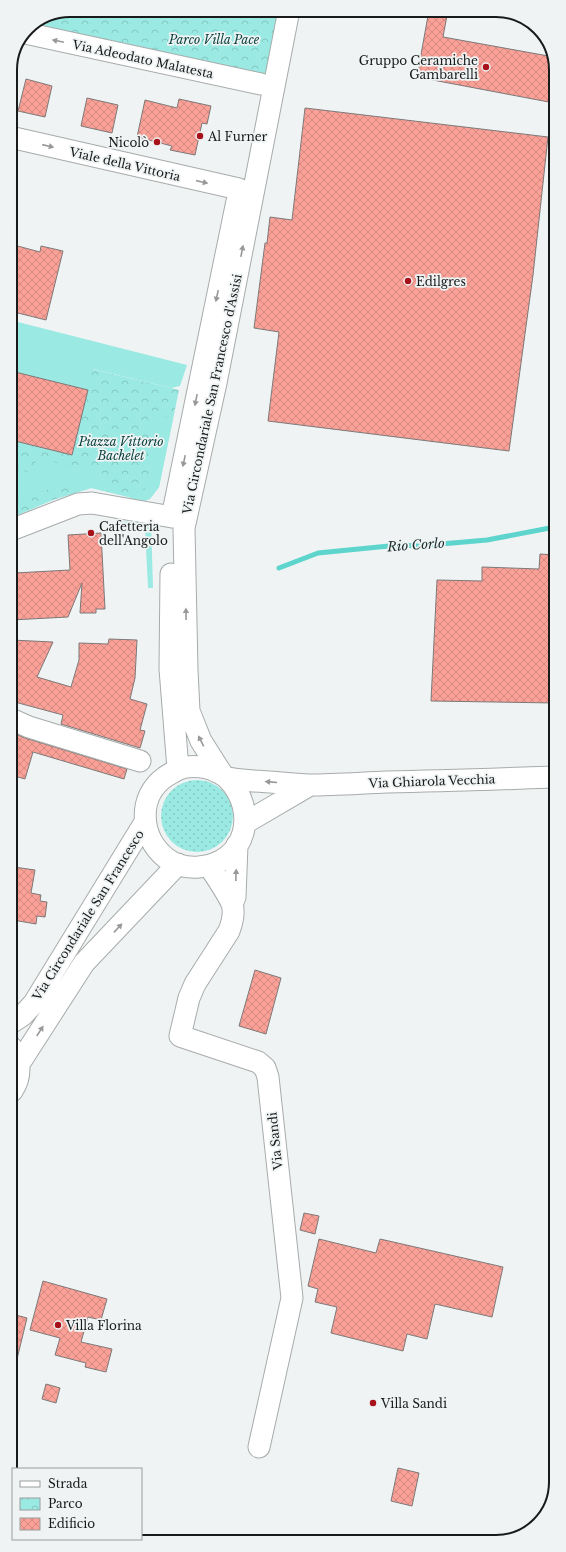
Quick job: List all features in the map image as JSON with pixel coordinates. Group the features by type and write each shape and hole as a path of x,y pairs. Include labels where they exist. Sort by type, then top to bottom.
{"street":[{"name":"Via Circondariale San Francesco d'Assisi","path":"178,769 170,669 172,517 275,17"},
{"name":"Via Circondariale San Francesco d'Assisi","path":"225,776 201,742 189,711 184,528 216,383 287,17"},
{"name":"Via Adeodato Malatesta","path":"31,34 261,84"},
{"name":"Viale della Vittoria","path":"17,139 239,189"},
{"path":"17,528 78,504 92,503 172,517"},
{"path":"17,722 29,727 140,761"},
{"name":"Via Circondariale San Francesco d'Assisi","path":"185,767 201,767 215,770 225,776 234,784 242,797 245,811 245,823 241,839 232,852 220,861 209,866 192,868 178,864 166,858 155,848 148,834 145,822 146,806 152,792 161,780 178,769 185,767"},
{"name":"Via Ghiarola Vecchia","path":"225,776 310,785 549,778"},
{"name":"Via Ghiarola Vecchia","path":"245,823 310,785"},
{"name":"Via Circondariale San Francesco","path":"17,1019 24,1015 34,1003 145,822"},
{"name":"Via Sandi","path":"237,845 235,897 232,904 232,922 195,984 189,998 180,1036 258,1062 265,1068 268,1077 292,1298 259,1447"},
{"name":"Via Circondariale San Francesco","path":"17,1052 84,963 178,864"},
{"path":"209,866 232,904"},
{"path":"17,1065 19,1075 17,1080"}],"green space":[{"name":"Parco Villa Pace","path":"70,17 279,17 267,81 37,29 53,20"},
{"path":"17,322 187,365 180,386 171,388 93,369 88,390 17,372"},
{"name":"Piazza Vittorio Bachelet","path":"92,369 179,390 159,487 150,499 144,501 91,488 53,500 17,515 17,441 72,455"},
{"path":"155,414 173,419 159,487 152,496 144,501 130,498 133,488 145,490 159,430 146,428 150,417"},
{"path":"37,458 112,476 108,491 91,488 75,493 71,481 17,501 17,474 19,470 33,473"},
{"path":"151,521 153,588 148,588 145,527 117,528 116,522"},
{"path":"190,780 204,780 211,782 223,790 231,802 233,816 231,830 223,842 211,850 204,852 190,852 183,850 171,842 163,830 161,823 161,809 163,802 171,790 183,782"}],"building":[{"name":"Gruppo Ceramiche Gambarelli","path":"428,17 447,17 443,37 547,56 549,63 549,102 417,77"},
{"path":"26,79 52,86 45,117 18,111"},
{"path":"87,98 118,105 112,133 81,126"},
{"path":"179,99 211,106 207,124 202,123 195,155 170,150 172,146 137,137 145,100 177,108"},
{"name":"Edilgres","path":"305,108 548,137 533,275 509,451 268,421 279,332 254,328 265,243 267,243 270,217 292,220"},
{"path":"17,246 40,252 41,246 63,251 46,320 17,313"},
{"path":"17,372 88,390 72,455 17,441"},
{"path":"101,533 105,609 96,609 96,613 80,613 82,583 68,617 17,620 17,573 70,570 68,535"},
{"path":"540,554 549,555 549,703 431,701 437,580 482,581 482,567 539,569"},
{"path":"109,639 137,640 135,678 130,699 147,704 140,730 145,731 140,748 61,724 63,715 17,703 17,640 53,642 37,677 71,687 79,660 79,643 108,644"},
{"path":"17,735 127,769 124,779 33,752 25,779 17,777"},
{"path":"17,867 35,870 31,893 41,895 40,901 47,902 45,917 37,916 36,924 17,921"},
{"path":"255,970 281,978 266,1034 239,1026"},
{"path":"304,1213 319,1216 315,1234 300,1230"},
{"path":"319,1239 376,1253 380,1239 503,1267 492,1317 435,1304 427,1339 407,1334 403,1351 331,1333 337,1307 315,1302 318,1289 308,1286"},
{"name":"Villa Florina","path":"43,1281 107,1299 101,1320 88,1317 81,1342 112,1349 106,1372 85,1367 86,1363 55,1355 60,1338 30,1330"},
{"path":"17,1315 27,1318 17,1359"},
{"path":"46,1384 60,1388 56,1403 42,1399"},
{"path":"398,1468 419,1473 412,1506 391,1501"}],"waterway":[{"name":"Rio Corlo","path":"279,568 318,553 399,545 418,546 487,540 549,528"}],"place":[{"name":"Gruppo Ceramiche Gambarelli","path":"486,67"},
{"name":"Al Furner","path":"200,136"},
{"name":"Nicolò","path":"157,142"},
{"name":"Edilgres","path":"408,281"},
{"name":"Cafetteria dell'Angolo","path":"91,533"},
{"name":"Villa Florina","path":"58,1325"},
{"name":"Villa Sandi","path":"373,1403"}]}
